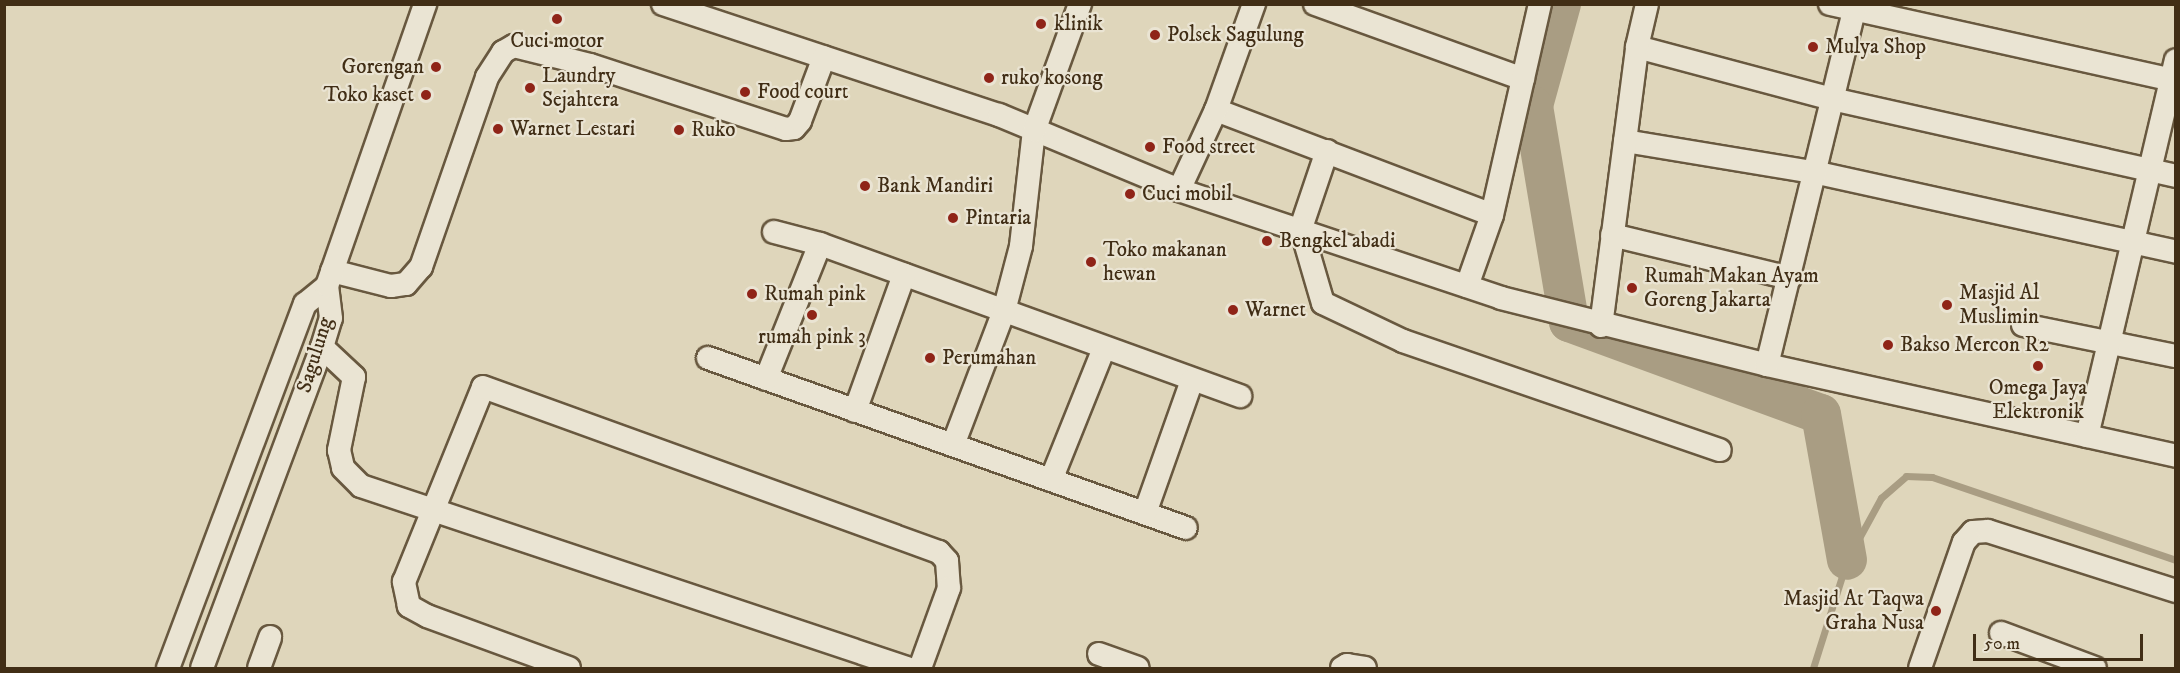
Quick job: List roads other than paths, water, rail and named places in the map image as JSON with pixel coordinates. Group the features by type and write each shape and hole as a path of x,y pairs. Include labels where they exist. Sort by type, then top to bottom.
{"street":[{"name":"Sagulung","path":"202,669 322,347 331,318 329,278 425,4"},
{"path":"663,4 824,57 1034,131 1179,190 1301,228 1501,298 1592,323 1767,365 2175,456"},
{"path":"953,445 1004,311 1021,246 1034,131 1080,4"},
{"path":"1179,190 1216,110 1254,4"},
{"path":"1315,4 1523,79"},
{"path":"1467,286 1492,215 1540,4"},
{"path":"1592,323 1612,235 1637,47 1647,4"},
{"path":"1830,4 1856,7 2174,74 2087,436"},
{"path":"1767,365 1818,173 1832,99 1856,7"},
{"path":"168,669 305,304 329,278 391,286 406,284 421,267 487,77 503,52 514,46 590,65 786,129 794,128 800,121 824,57"},
{"path":"1637,47 1832,99 2175,176"},
{"path":"1216,110 1492,215"},
{"path":"1625,141 1818,173 2175,252"},
{"path":"1327,151 1301,228 1323,303 1352,319 1403,341 1719,450"},
{"path":"774,232 820,244 1240,396"},
{"path":"1612,235 1790,278"},
{"path":"766,379 820,244"},
{"path":"855,411 904,275"},
{"path":"2023,326 2109,345 2175,356"},
{"path":"322,347 354,377 339,450 343,468 361,486 906,669"},
{"path":"1051,480 1104,348"},
{"path":"708,358 1186,528"},
{"path":"1144,513 1192,380"},
{"path":"569,669 427,616 410,606 405,582 436,510 483,387 939,552 947,561 948,588 920,669"},
{"path":"1920,669 1964,542 1973,531 1988,531 2175,591"},
{"path":"2001,633 2048,661 2095,669"},
{"path":"259,669 270,637"},
{"path":"1099,654 1138,669"},
{"path":"1342,669 1347,665 1365,669"}],"waterway":[{"path":"1561,4 1533,106 1569,322 1821,414 1847,560"},
{"path":"1813,668 1847,560 1881,498 1906,476 1932,477 2176,560"}],"place":[{"name":"Cuci motor","path":"557,19"},
{"name":"klinik","path":"1041,24"},
{"name":"Polsek Sagulung","path":"1155,35"},
{"name":"Mulya Shop","path":"1813,47"},
{"name":"Gorengan","path":"436,67"},
{"name":"ruko kosong","path":"989,78"},
{"name":"Laundry Sejahtera","path":"530,88"},
{"name":"Food court","path":"745,92"},
{"name":"Toko kaset","path":"426,95"},
{"name":"Warnet Lestari","path":"498,129"},
{"name":"Ruko","path":"679,130"},
{"name":"Food street","path":"1150,147"},
{"name":"Bank Mandiri","path":"865,186"},
{"name":"Cuci mobil","path":"1130,194"},
{"name":"Pintaria","path":"953,218"},
{"name":"Bengkel abadi","path":"1267,241"},
{"name":"Toko makanan hewan","path":"1091,262"},
{"name":"Rumah Makan Ayam Goreng Jakarta","path":"1632,288"},
{"name":"Rumah pink","path":"752,294"},
{"name":"Masjid Al Muslimin","path":"1947,305"},
{"name":"Warnet","path":"1233,310"},
{"name":"rumah pink 3","path":"812,315"},
{"name":"Bakso Mercon R2","path":"1888,345"},
{"name":"Perumahan","path":"930,358"},
{"name":"Omega Jaya Elektronik","path":"2038,366"},
{"name":"Masjid At Taqwa Graha Nusa","path":"1936,611"}]}
